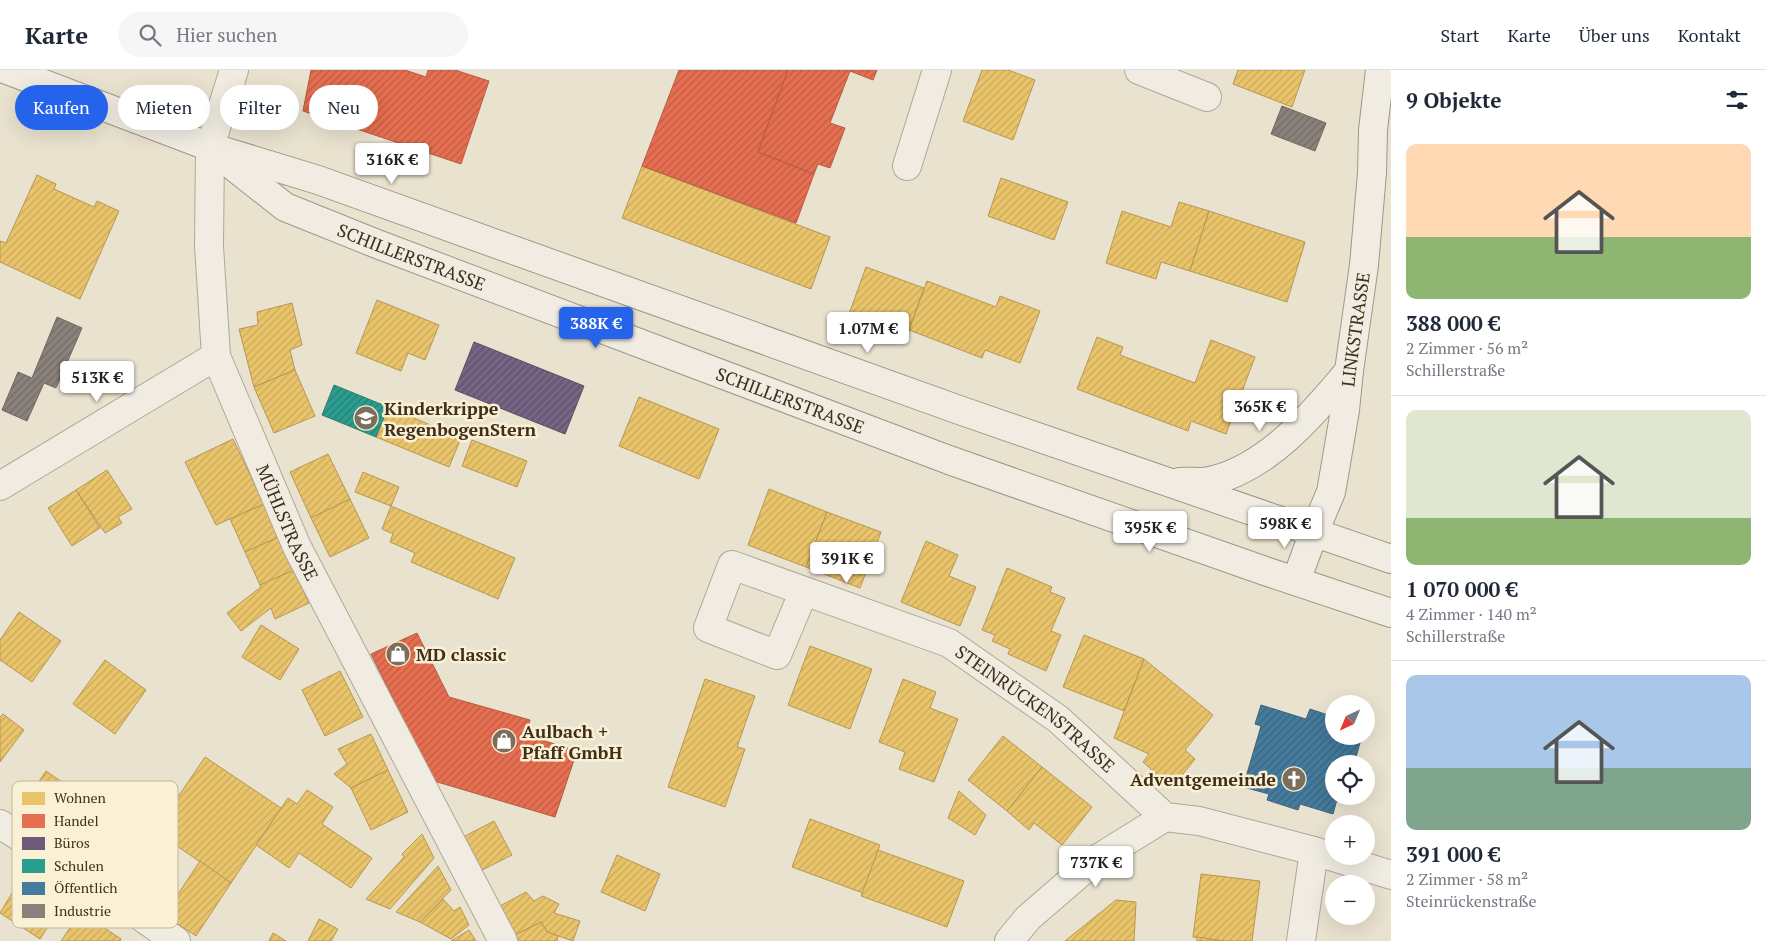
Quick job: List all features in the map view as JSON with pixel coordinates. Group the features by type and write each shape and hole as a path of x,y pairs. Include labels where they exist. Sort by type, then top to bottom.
{"street":[{"name":"SCHILLERSTRASSE","path":"7,70 210,147 318,180 565,270 1164,482 1391,559"},
{"name":"MÜHLSTRASSE","path":"234,70 210,147 209,246 216,356 297,547 503,941"},
{"path":"907,166 937,70"},
{"path":"1139,70 1207,98"},
{"name":"LINKSTRASSE","path":"1296,581 1331,492 1345,410 1364,265 1372,173 1373,130 1380,70"},
{"name":"SCHILLERSTRASSE","path":"210,147 285,207 376,244 931,453 1391,613"},
{"path":"0,486 216,356"},
{"path":"1164,482 1209,481 1240,471 1278,445 1301,426 1349,371"},
{"name":"STEINRÜCKENSTRASSE","path":"804,591 949,642 1058,719 1165,817"},
{"path":"1009,941 1028,918 1094,861 1165,817 1199,821 1314,851 1391,875"},
{"path":"0,824 12,832"},
{"path":"1302,941 1314,851"},
{"path":"157,928 176,941"}],"building: Wohnen":[{"path":"982,70 1008,70 1035,80 1013,140 963,121"},
{"path":"1238,70 1305,70 1292,107 1233,84"},
{"path":"642,166 830,237 811,289 622,218"},
{"path":"37,175 56,184 54,189 94,207 97,201 119,211 80,299 0,262 0,241 6,243"},
{"path":"1001,178 1068,202 1054,240 988,216"},
{"path":"1179,202 1209,211 1190,271 1161,262 1156,279 1106,263 1122,211 1171,227"},
{"path":"1209,211 1305,242 1287,302 1190,271"},
{"path":"866,267 924,288 907,336 849,314"},
{"path":"927,281 996,307 1000,296 1040,311 1020,363 985,350 982,358 909,330"},
{"path":"377,300 439,325 425,360 408,353 401,371 356,353"},
{"path":"292,303 302,345 290,350 295,370 254,387 239,329 258,325 257,312"},
{"path":"1097,337 1123,347 1120,355 1195,383 1211,340 1255,357 1226,434 1191,421 1188,431 1077,389"},
{"path":"295,370 315,416 274,433 254,387"},
{"path":"639,397 719,429 699,479 619,446"},
{"path":"388,407 461,438 449,467 376,437"},
{"path":"233,439 264,504 216,525 185,462"},
{"path":"472,440 527,461 517,487 462,466"},
{"path":"328,454 350,499 311,518 290,472"},
{"path":"107,470 132,509 118,517 122,523 105,533 76,490"},
{"path":"363,472 399,487 391,506 355,492"},
{"path":"769,489 827,512 806,567 748,545"},
{"path":"76,490 100,528 72,546 48,508"},
{"path":"350,499 369,538 330,557 311,518"},
{"path":"264,504 279,537 245,552 230,519"},
{"path":"391,506 515,558 498,599 411,562 415,553 390,542 393,534 382,529"},
{"path":"827,512 881,532 860,588 806,567"},
{"path":"279,537 294,570 260,585 245,552"},
{"path":"926,541 958,555 949,576 976,587 960,626 901,602"},
{"path":"1007,568 1052,587 1050,592 1065,598 1051,631 1061,635 1046,671 1008,654 1010,649 992,641 995,635 982,630"},
{"path":"294,570 309,603 275,619 271,608 241,631 227,613 261,587 260,585"},
{"path":"19,612 61,641 32,682 0,660 0,640"},
{"path":"261,625 299,649 280,680 242,657"},
{"path":"1084,635 1144,659 1124,711 1063,687"},
{"path":"810,646 872,669 850,729 788,705"},
{"path":"1144,659 1213,715 1185,750 1195,759 1172,788 1143,762 1149,754 1114,738"},
{"path":"105,660 146,690 115,734 73,704"},
{"path":"340,671 363,717 325,736 302,690"},
{"path":"705,679 755,696 737,747 745,749 725,807 668,787"},
{"path":"903,679 936,692 930,708 958,719 934,782 899,769 905,752 879,742"},
{"path":"3,714 24,730 0,762 0,717"},
{"path":"371,734 388,770 351,788 334,774 347,764 338,749"},
{"path":"1003,736 1042,767 1007,811 968,780"},
{"path":"205,757 281,808 231,883 178,847 178,797"},
{"path":"1042,767 1092,807 1062,845 1034,823 1029,830 1007,811"},
{"path":"388,770 408,812 371,830 351,788"},
{"path":"46,771 60,781 39,781"},
{"path":"307,790 333,807 322,824 372,858 351,888 299,853 289,868 256,845 288,798 297,804"},
{"path":"959,791 986,815 975,835 948,818"},
{"path":"810,819 880,845 863,893 792,867"},
{"path":"494,821 512,855 480,871 463,837"},
{"path":"422,834 434,858 390,909 366,899 404,857 402,854"},
{"path":"878,850 964,881 947,927 861,896"},
{"path":"617,855 660,874 645,911 601,892"},
{"path":"200,861 231,883 196,936 178,924 178,894"},
{"path":"438,866 451,890 420,922 396,912"},
{"path":"1201,874 1260,881 1252,941 1224,941 1193,937"},
{"path":"526,892 534,901 543,896 559,904 554,913 580,921 573,941 547,932 541,922 515,935 500,906"},
{"path":"12,893 12,921 0,913"},
{"path":"443,899 454,911 460,907 469,925 451,939 420,922"},
{"path":"1116,900 1136,902 1134,941 1065,941"},
{"path":"319,919 338,929 331,941 308,941"},
{"path":"541,922 547,932 558,936 557,941 518,941 515,935"},
{"path":"23,928 47,928 40,939"},
{"path":"70,928 105,928 121,939 120,941 61,941"},
{"path":"469,930 476,941 451,941"},
{"path":"273,933 286,941 269,941"},
{"path":"1197,937 1224,941 1197,941"}],"building: Handel":[{"path":"311,70 405,70 426,77 428,70 455,70 489,81 461,164 360,130 378,130 378,85 309,85 309,113 303,111"},
{"path":"679,70 788,70 758,152 814,174 796,223 642,166"},
{"path":"788,70 877,70 873,80 850,71 830,123 845,128 830,168 818,164 814,174 758,152"},
{"path":"417,633 449,697 530,720 526,735 577,751 555,817 434,781 371,654"}],"building: Büros":[{"path":"474,342 584,386 565,434 455,390"}],"building: Schulen":[{"path":"334,385 388,407 376,437 322,415"}],"building: Öffentlich":[{"path":"1261,705 1306,719 1310,709 1325,714 1325,745 1359,745 1357,755 1325,755 1325,805 1336,805 1333,814 1300,804 1298,810 1267,800 1269,794 1243,787 1261,726 1255,724"}],"building: Industrie":[{"path":"1282,106 1326,123 1315,151 1271,134"},
{"path":"57,317 82,328 56,388 44,383 27,421 2,410 18,372 32,378"}],"place":[{"name":"Kinderkrippe RegenbogenStern","path":"366,418"},
{"name":"MD classic","path":"398,654"},
{"name":"Aulbach + Pfaff GmbH","path":"504,741"},
{"name":"Adventgemeinde","path":"1294,779"}]}
